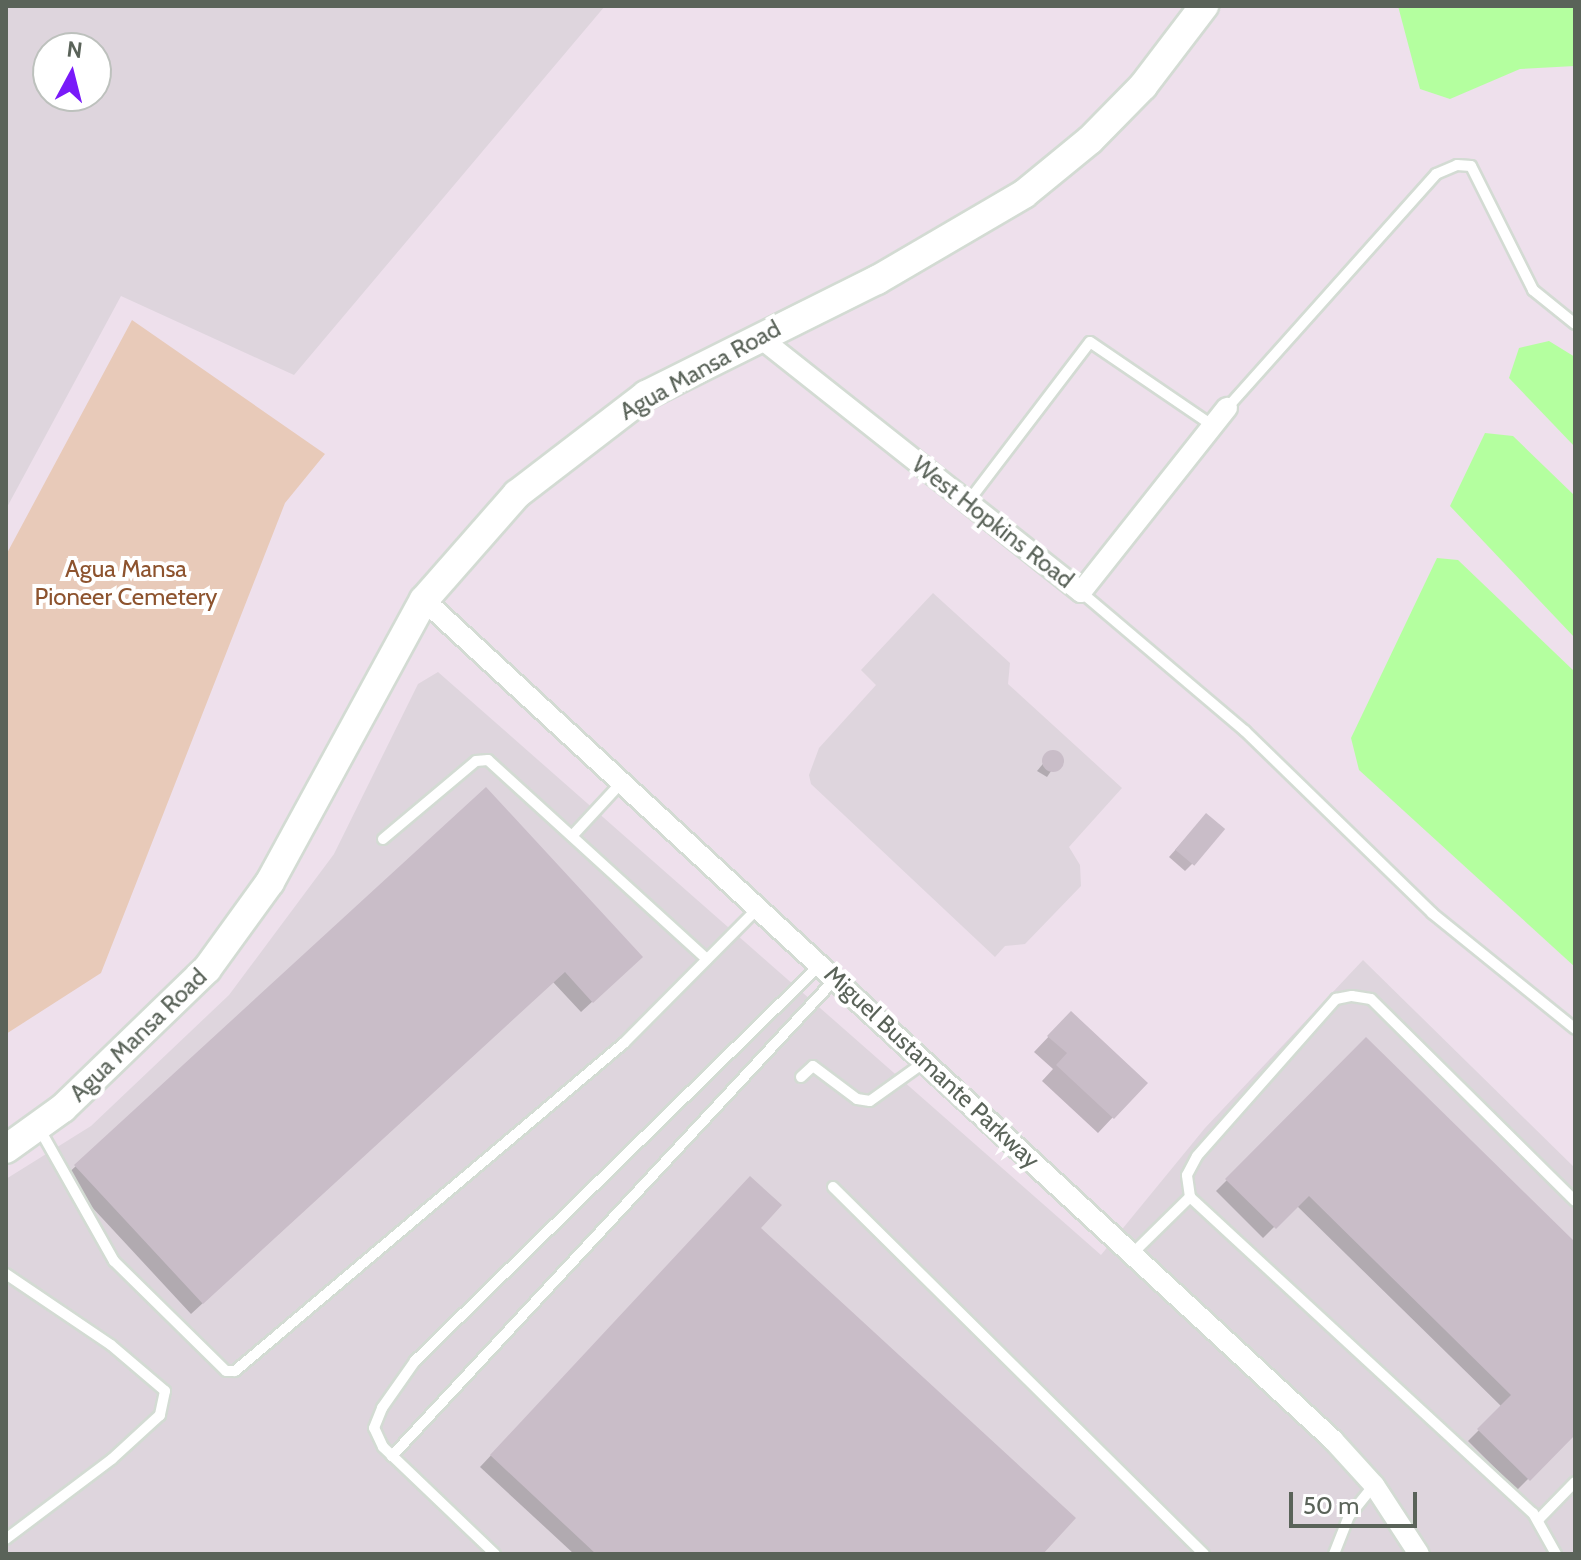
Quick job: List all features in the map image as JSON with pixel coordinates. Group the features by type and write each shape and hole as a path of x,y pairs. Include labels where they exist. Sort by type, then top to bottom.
{"main road":[{"name":"Agua Mansa Road","path":"6,1149 38,1126 167,1013 238,927 270,882 424,600 517,494 578,442 646,395 758,336 877,280 1024,194 1090,140 1143,86 1204,6"}],"street":[{"name":"West Hopkins Road","path":"758,336 1081,592 1227,408"},
{"name":"Miguel Bustamante Parkway","path":"424,600 1133,1253 1374,1485 1419,1554"}],"lane":[{"path":"1227,408 1436,174 1457,165 1471,166 1533,290 1575,324"},
{"path":"968,502 1090,342 1213,426"},
{"path":"1081,592 1245,731 1432,913 1575,1029"},
{"path":"383,839 481,759 572,836 707,959"},
{"path":"572,836 623,781"},
{"path":"38,1126 114,1261 226,1371 235,1371 624,1043 759,907"},
{"path":"495,1554 392,1456 374,1428 400,1379 828,971"},
{"path":"392,1456 828,971"},
{"path":"1556,1554 1538,1520 1190,1197 1187,1175 1197,1156 1336,999 1352,996 1371,999 1575,1201"},
{"path":"801,1077 813,1066 857,1099 870,1101 926,1061"},
{"path":"833,1187 1204,1554"},
{"path":"1133,1253 1190,1197"},
{"path":"6,1274 111,1345 165,1391 160,1415 151,1424 6,1539"},
{"path":"1538,1520 1575,1482"},
{"path":"1334,1554 1349,1516 1374,1485"}],"shaded area":[{"path":"6,6 605,6 294,375 121,296 6,509"},
{"path":"1398,6 1575,6 1575,66 1520,69 1450,99 1420,89"},
{"path":"1549,341 1575,357 1575,447 1509,378 1519,348"},
{"path":"1485,433 1513,436 1575,496 1575,638 1450,506"},
{"path":"1437,558 1458,560 1575,672 1575,967 1359,770 1351,738"},
{"path":"933,593 1010,663 1008,684 1122,788 1069,847 1080,865 1081,886 1025,944 1005,946 995,957 811,784 809,775 819,748 876,685 861,670"},
{"path":"438,672 1101,1255 1205,1128 1363,960 1575,1168 1575,1554 6,1554 6,1179 91,1126 229,995 334,854 418,684"}],"green space":[{"name":"Agua Mansa Pioneer Cemetery","path":"132,320 325,454 285,503 101,973 6,1034 6,555"}],"building":[{"path":"1053,750 1061,753 1064,761 1061,769 1053,772 1045,769 1042,761 1045,753"},
{"path":"486,787 643,957 593,1003 565,972 203,1304 74,1165"},
{"path":"1206,813 1225,829 1194,866 1175,850"},
{"path":"1071,1011 1148,1083 1114,1119 1056,1065 1067,1053 1047,1036"},
{"path":"1366,1037 1575,1242 1575,1435 1530,1481 1477,1429 1511,1395 1309,1196 1276,1229 1225,1179"},
{"path":"750,1176 782,1205 761,1228 1076,1518 1043,1554 596,1554 490,1455"}]}
